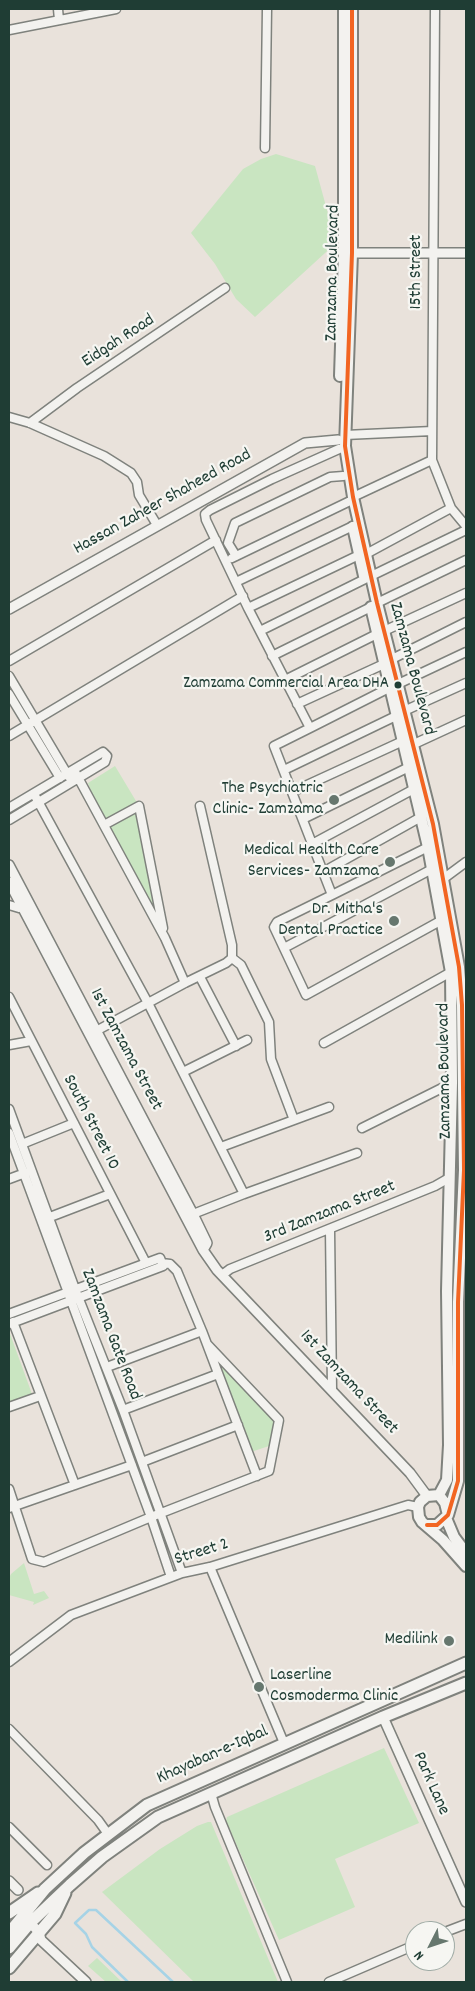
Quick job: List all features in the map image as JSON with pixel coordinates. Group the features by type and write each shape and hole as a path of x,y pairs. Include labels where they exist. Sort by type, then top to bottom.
{"main road":[{"name":"Zamzama Boulevard","path":"344,9 348,253"},
{"name":"Zamzama Boulevard","path":"352,9 348,253 341,441 343,476 394,686 400,713 403,741 428,847 442,920 459,967 452,1083 446,1291 449,1444 447,1480 439,1495"},
{"name":"Zamzama Boulevard","path":"341,441 353,526 362,554"},
{"name":"Zamzama Boulevard","path":"400,713 414,744 433,824 459,967 462,1005 465,1164 458,1321 458,1480 447,1516"},
{"path":"449,1165 465,1164"},
{"path":"449,1178 465,1164"},
{"path":"466,1553 454,1537 447,1516 446,1503 439,1495 427,1496 418,1506 419,1517 466,1566"},
{"path":"427,1525 437,1525 447,1516"},
{"name":"Khayaban-e-Iqbal","path":"9,1933 45,1889 84,1853 147,1805 465,1664"},
{"name":"Khayaban-e-Iqbal","path":"9,1948 30,1923 70,1885 102,1858 158,1818 383,1717 466,1683"},
{"path":"9,1968 54,1914 70,1885"},
{"path":"9,1913 45,1889"}],"street":[{"path":"58,9 59,20"},
{"path":"9,30 116,9"},
{"path":"265,148 267,9"},
{"name":"15th Street","path":"435,9 432,460 451,508 466,528"},
{"path":"348,253 466,253"},
{"name":"Eidgah Road","path":"30,423 77,388 225,288"},
{"path":"9,417 30,423 111,459 131,473 137,482 139,495 158,525"},
{"path":"310,728 225,561 205,517 207,512 341,441 432,431"},
{"name":"Hassan Zaheer Shaheed Road","path":"9,609 305,443 341,441"},
{"path":"225,561 432,460"},
{"path":"236,556 228,543 235,523 330,477 343,476"},
{"path":"248,608 362,554 451,508"},
{"path":"236,582 353,526"},
{"path":"260,631 466,528"},
{"path":"9,661 216,540"},
{"path":"272,656 466,560"},
{"path":"284,680 466,592"},
{"path":"9,736 243,596"},
{"path":"297,704 466,622"},
{"path":"332,895 274,746 466,652"},
{"path":"9,676 104,825 165,938 185,983"},
{"path":"284,770 466,683"},
{"path":"9,694 60,778"},
{"path":"414,744 466,720"},
{"path":"292,792 403,741"},
{"path":"9,808 102,752 107,756 105,762 9,820"},
{"path":"303,819 409,767"},
{"path":"312,844 414,789"},
{"path":"34,794 148,1003 244,1194"},
{"path":"104,825 139,806 165,938"},
{"path":"200,806 221,891 232,945 232,958"},
{"path":"323,872 421,817"},
{"path":"428,847 275,923 274,927 306,995 442,920"},
{"path":"443,879 466,862"},
{"name":"1st Zamzama Street","path":"9,865 26,906 116,1078 189,1216 207,1243 203,1250 222,1275 410,1473 427,1496"},
{"path":"284,948 432,869"},
{"name":"1st Zamzama Street","path":"9,882 26,906"},
{"path":"9,905 26,906"},
{"path":"96,1031 185,983 200,977 232,958"},
{"path":"232,958 241,964 269,1022 271,1059 294,1120"},
{"path":"324,1043 459,967"},
{"path":"200,977 236,1046"},
{"name":"South Street 10","path":"9,997 146,1263"},
{"name":"1st Zamzama Street","path":"74,997 96,1031 116,1078"},
{"path":"183,1072 247,1040"},
{"path":"9,1045 31,1041"},
{"path":"362,1128 452,1083"},
{"path":"221,1147 329,1107"},
{"name":"Zamzama Gate Road","path":"9,1109 57,1236 72,1290 71,1300 103,1391 151,1516 171,1578"},
{"path":"22,1144 74,1123"},
{"name":"Zamzama Gate Road","path":"9,1133 48,1239 72,1290 79,1297 124,1410 182,1574"},
{"path":"189,1216 357,1153"},
{"path":"9,1179 25,1173"},
{"name":"3rd Zamzama Street","path":"222,1275 230,1269 330,1230 435,1186 449,1178"},
{"path":"50,1217 110,1194"},
{"path":"330,1230 332,1389"},
{"path":"48,1239 57,1236"},
{"path":"9,1312 160,1258 162,1262 170,1264 176,1271 202,1331 257,1476"},
{"path":"75,1485 11,1323 163,1266 162,1262"},
{"path":"107,1367 202,1331"},
{"path":"9,1489 12,1507 32,1559 44,1562 151,1516 269,1471 280,1420 207,1344"},
{"path":"124,1410 218,1374"},
{"path":"103,1391 115,1388"},
{"path":"9,1407 40,1396"},
{"path":"142,1462 238,1425"},
{"path":"12,1507 132,1465"},
{"path":"141,1490 151,1486"},
{"name":"Street 2","path":"9,1662 71,1615 182,1574 210,1567 344,1523 408,1505 418,1506"},
{"path":"210,1567 284,1743"},
{"name":"Park Lane","path":"383,1717 466,1902"},
{"path":"9,1729 98,1820 108,1834"},
{"path":"211,1793 215,1807 287,1982"},
{"path":"9,1827 47,1865"},
{"path":"9,1881 18,1890"},
{"path":"30,1923 39,1932 41,1940 86,1982"},
{"path":"329,1982 405,1948"}],"green space":[{"path":"276,154 315,166 336,243 255,317 236,299 215,264 191,233 243,169 261,159"},
{"path":"115,766 139,806 165,938 104,825 88,783"},
{"path":"9,1331 32,1394 9,1402"},
{"path":"207,1344 279,1420 275,1444 248,1453"},
{"path":"24,1563 34,1594 44,1591 49,1598 33,1605 34,1602 9,1595 9,1578"},
{"path":"384,1748 419,1823 335,1859 355,1907 279,1940 226,1821 227,1817"},
{"path":"211,1822 278,1982 194,1982 102,1892 160,1849 197,1826"},
{"path":"97,1958 122,1982 106,1982 88,1966"}],"waterway":[{"path":"128,1982 92,1947 86,1934 75,1923 89,1910 96,1910 173,1982"}],"transit line":[{"path":"352,9 352,253 345,446 353,497 377,603 433,824 459,967 462,1005 464,1170 458,1302 458,1481 448,1515 437,1525 427,1525"}],"place":[{"name":"Zamzama Commercial Area DHA","path":"398,685"},
{"name":"The Psychiatric Clinic- Zamzama","path":"334,800"},
{"name":"Medical Health Care Services- Zamzama","path":"390,862"},
{"name":"Dr. Mitha's Dental Practice","path":"394,921"},
{"name":"Medilink","path":"449,1641"},
{"name":"Laserline Cosmoderma Clinic","path":"259,1687"}]}
